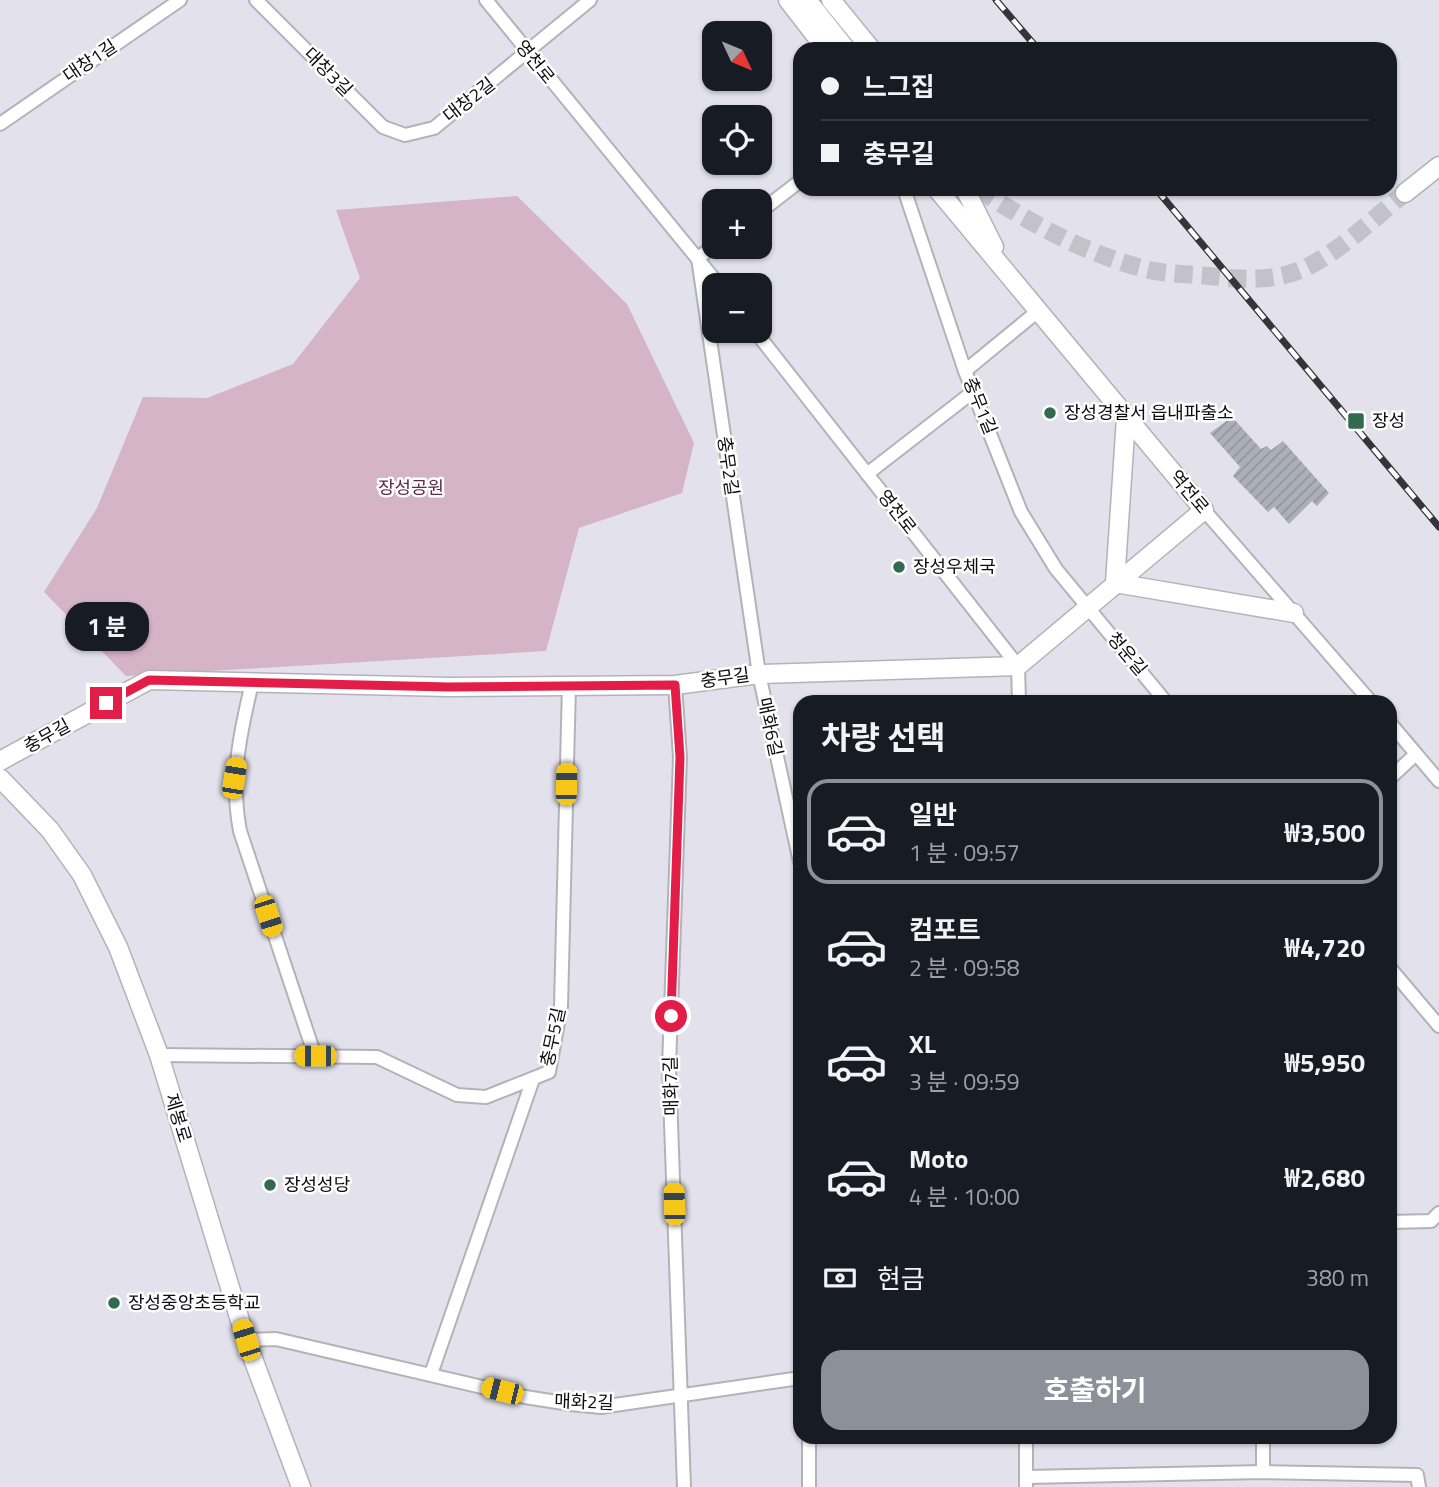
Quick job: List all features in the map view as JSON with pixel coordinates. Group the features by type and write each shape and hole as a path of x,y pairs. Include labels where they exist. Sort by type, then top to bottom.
{"street":[{"name":"대창1길","path":"0,124 180,0"},
{"name":"대창3길","path":"256,0 383,127 405,135"},
{"name":"영천로","path":"486,0 710,273"},
{"name":"대창2길","path":"405,135 434,128 528,54 590,0"},
{"path":"788,0 821,42"},
{"path":"807,0 840,42"},
{"path":"831,0 865,42"},
{"path":"1405,193 1439,166"},
{"path":"772,203 793,186"},
{"name":"충무1길","path":"906,196 965,371 1028,526 1056,569 1087,607"},
{"name":"역전로","path":"943,196 1126,418 1365,695"},
{"name":"역전로","path":"969,196 1010,278"},
{"path":"698,258 702,255"},
{"name":"충무2길","path":"698,258 759,674"},
{"path":"965,371 1038,311"},
{"name":"영천로","path":"764,343 1017,666"},
{"path":"867,474 974,391"},
{"path":"1115,583 1126,418"},
{"path":"1019,695 1017,666 1204,510"},
{"path":"1115,583 1294,613"},
{"name":"청운길","path":"1087,607 1160,695"},
{"name":"충무길","path":"0,761 149,680 449,687 675,685 759,674 1017,666"},
{"name":"매화6길","path":"759,674 793,830"},
{"path":"252,682 234,778 235,807 315,1056"},
{"name":"충무5길","path":"159,1055 377,1057 457,1095 486,1097 549,1072 561,1006 569,685"},
{"name":"매화7길","path":"675,685 680,757 670,1067 684,1487"},
{"path":"1397,731 1439,781"},
{"path":"1397,772 1416,754"},
{"name":"제봉로","path":"0,778 50,830 82,875 118,947 159,1055 246,1340 301,1487"},
{"path":"1397,976 1439,1026"},
{"path":"431,1374 533,1079"},
{"path":"1397,1222 1430,1221 1439,1213"},
{"name":"매화2길","path":"246,1340 276,1339 570,1405 601,1407 793,1379"},
{"path":"809,1444 809,1487"},
{"path":"1026,1444 1026,1482 1263,1472 1418,1475 1419,1487"},
{"path":"1263,1444 1263,1472"}],"green space":[{"name":"장성공원","path":"517,196 627,304 694,443 682,493 579,528 546,651 126,676 44,592 97,508 143,397 207,398 293,364 360,278 336,210"}],"building":[{"path":"1232,417 1261,449 1267,446 1271,450 1283,441 1329,493 1317,506 1312,501 1289,524 1274,507 1268,512 1233,476 1240,467 1210,433"}],"tunnel":[{"path":"989,196 1058,236 1100,255 1160,272 1247,279 1295,272 1320,260 1405,193"}],"railway":[{"path":"996,0 1032,42"},
{"path":"1162,196 1439,527"}],"place":[{"name":"장성경찰서 읍내파출소","path":"1050,413"},
{"name":"장성","path":"1356,421"},
{"name":"장성우체국","path":"899,567"},
{"name":"장성성당","path":"270,1185"},
{"name":"장성중앙초등학교","path":"114,1303"}],"route":[{"path":"106,703 149,680 449,687 675,685 680,757 671,1016"}]}
